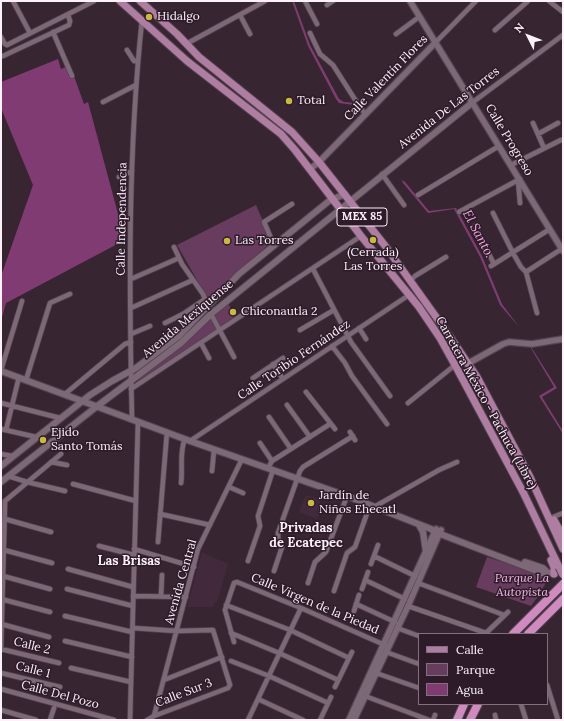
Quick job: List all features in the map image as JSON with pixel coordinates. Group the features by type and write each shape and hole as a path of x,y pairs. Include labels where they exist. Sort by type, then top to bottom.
{"highway":[{"path":"514,633 563,584"},
{"path":"529,633 563,599"},
{"path":"456,720 464,705"},
{"path":"470,720 478,705"}],"main road":[{"name":"Carretera México - Pachuca (Libre)","path":"120,1 187,61 281,134 409,295 440,338 455,365 523,492 561,567 563,575"},
{"name":"Carretera México - Pachuca (Libre)","path":"140,1 199,57 292,132 319,162 386,247 444,328 476,377 530,477 563,549"},
{"name":"Avenida De Las Torres","path":"350,201 473,102"},
{"name":"Avenida Mexiquense","path":"1,466 83,401 112,381 131,372 179,336 239,274 329,201 345,194"},
{"name":"Avenida Mexiquense","path":"1,482 96,406 181,343 211,314 350,201"},
{"path":"1,370 214,450 347,496 542,572 550,573 561,567"},
{"path":"530,477 563,536"},
{"path":"523,492 525,505 554,567 550,573"},
{"path":"419,525 423,532 426,552"}],"street":[{"path":"13,1 30,33"},
{"path":"1,37 7,45 94,1"},
{"path":"186,44 265,1"},
{"path":"305,1 317,24"},
{"path":"327,5 333,1"},
{"name":"Calle Progreso","path":"410,1 563,250"},
{"name":"Calle Valentín Flores","path":"310,169 319,162 476,1"},
{"path":"495,30 528,1"},
{"path":"549,1 563,12"},
{"path":"555,6 560,1"},
{"path":"3,56 69,24 70,21 68,15"},
{"path":"240,15 250,34"},
{"path":"396,34 419,17"},
{"name":"Calle Independencia","path":"130,720 136,501 135,420 131,389 132,171 136,84 142,20"},
{"path":"52,32 72,76"},
{"path":"310,33 320,54 333,65 365,114"},
{"name":"Avenida De Las Torres","path":"473,102 563,35"},
{"path":"127,50 131,58 134,61 138,61"},
{"path":"103,102 136,84"},
{"path":"533,123 544,148"},
{"path":"538,134 558,123"},
{"path":"510,165 561,140"},
{"path":"418,195 499,146"},
{"path":"119,177 132,171"},
{"path":"382,174 404,206"},
{"path":"459,212 519,179 520,203"},
{"path":"274,245 264,222 292,204"},
{"path":"493,213 513,253 521,267 526,272 537,313"},
{"path":"475,226 492,265 550,229"},
{"path":"131,389 361,236"},
{"path":"174,247 179,258 205,299 211,314 234,357"},
{"path":"526,272 563,250"},
{"path":"410,281 415,276 446,256"},
{"path":"131,279 179,258"},
{"path":"313,269 347,336 390,396"},
{"path":"131,308 193,280"},
{"path":"26,380 50,303 70,294"},
{"name":"Calle Toribio Fernández","path":"187,440 283,379 409,295"},
{"path":"165,323 183,314 205,299"},
{"path":"1,370 22,301"},
{"path":"300,330 334,310"},
{"path":"131,334 150,326"},
{"path":"359,328 366,339"},
{"path":"467,364 509,342 532,344 563,339"},
{"path":"65,394 125,344 131,342"},
{"path":"201,343 209,358"},
{"path":"332,346 387,424"},
{"path":"253,378 283,358"},
{"path":"273,364 283,379"},
{"path":"408,403 455,365"},
{"path":"19,377 3,429 36,438"},
{"path":"306,392 335,429"},
{"path":"1,403 60,418"},
{"path":"287,405 310,437"},
{"path":"269,417 291,449"},
{"path":"272,461 330,424"},
{"path":"158,542 167,432"},
{"path":"274,571 282,547 278,533 300,471 352,436"},
{"path":"181,483 182,450 187,440"},
{"path":"248,561 260,526 258,516 272,461 260,443"},
{"path":"212,471 214,450"},
{"path":"1,454 12,456"},
{"path":"1,649 6,501 26,482 61,454"},
{"name":"Avenida Central","path":"154,716 198,550 242,459"},
{"path":"51,462 67,465"},
{"path":"334,591 347,553 355,547 372,506 438,470 457,462"},
{"path":"8,476 26,482 65,491"},
{"path":"73,484 136,501"},
{"path":"229,486 243,493"},
{"path":"308,583 315,562 326,552 328,548 347,496"},
{"path":"553,517 563,513"},
{"path":"160,514 210,525"},
{"path":"5,519 51,532"},
{"path":"355,720 376,673 395,622 437,531"},
{"path":"349,720 408,606 437,531"},
{"path":"371,564 378,545"},
{"path":"99,546 134,555"},
{"path":"134,549 194,567"},
{"path":"4,550 52,563"},
{"path":"374,556 416,576"},
{"path":"68,569 133,587"},
{"path":"362,589 368,572"},
{"path":"161,596 162,575"},
{"path":"3,576 50,589"},
{"path":"365,580 405,599"},
{"name":"Calle Virgen de la Piedad","path":"226,605 235,582 301,608 418,664"},
{"path":"418,582 506,613 487,633"},
{"path":"67,589 133,606"},
{"path":"354,611 359,595"},
{"path":"133,596 186,597"},
{"path":"2,599 50,612"},
{"path":"356,604 395,622"},
{"path":"234,642 225,613 226,605 290,630 349,658"},
{"path":"408,606 483,633"},
{"path":"248,720 301,608"},
{"path":"65,616 132,630 213,630 222,657 164,680"},
{"path":"1,624 49,637"},
{"path":"397,628 418,636"},
{"path":"231,633 338,680"},
{"path":"65,641 132,657"},
{"name":"Calle 2","path":"1,649 59,663"},
{"path":"335,687 352,652"},
{"name":"Calle Sur 3","path":"147,720 230,687 222,657"},
{"path":"231,661 328,703"},
{"path":"71,668 131,682"},
{"name":"Calle 1","path":"1,673 60,687"},
{"path":"376,673 418,688"},
{"name":"Calle Del Pozo","path":"1,689 114,720"},
{"path":"548,689 558,720"},
{"path":"365,696 429,720"},
{"path":"320,720 331,697"},
{"path":"258,699 304,720"},
{"path":"521,705 526,720"},
{"path":"50,720 54,708"},
{"path":"1,710 36,720"}],"shaded area":[{"name":"Jardín de Niños Ehecatl","path":"306,495 319,499 322,508 317,519 299,512"},
{"path":"202,552 228,564 217,602 215,602 213,607 187,607"}],"green space":[{"name":"Las Torres","path":"256,205 272,242 238,271 209,301 177,245"},
{"path":"228,303 235,317 137,384 136,383 140,378 182,345 211,316"},
{"name":"Parque La Autopista","path":"487,557 549,577 531,606 476,587"}],"water":[{"path":"292,1 294,1 310,45 339,99 344,102 356,103 361,111 354,105 339,103 336,99 308,46"},
{"path":"58,59 61,69 70,65 84,104 88,102 125,240 6,303 1,321 1,276 33,185 1,108 1,82"},
{"path":"402,180 429,211 456,208 482,256 502,304 519,327 500,305 480,257 454,209 428,213"},
{"path":"529,345 557,388 542,397 563,431 563,434 539,396 554,387"}],"place":[{"name":"Hidalgo","path":"149,17"},
{"name":"Total","path":"289,101"},
{"name":"(Cerrada) Las Torres","path":"373,240"},
{"name":"Las Torres","path":"227,241"},
{"name":"Chiconautla 2","path":"233,312"},
{"name":"Ejido Santo Tomás","path":"43,440"},
{"name":"Jardín de Niños Ehecatl","path":"311,503"}],"district":[{"name":"Privadas de Ecatepec","path":"306,536"},
{"name":"Las Brisas","path":"129,561"}],"water label":[{"name":"El Santo.","path":"478,234"}]}
